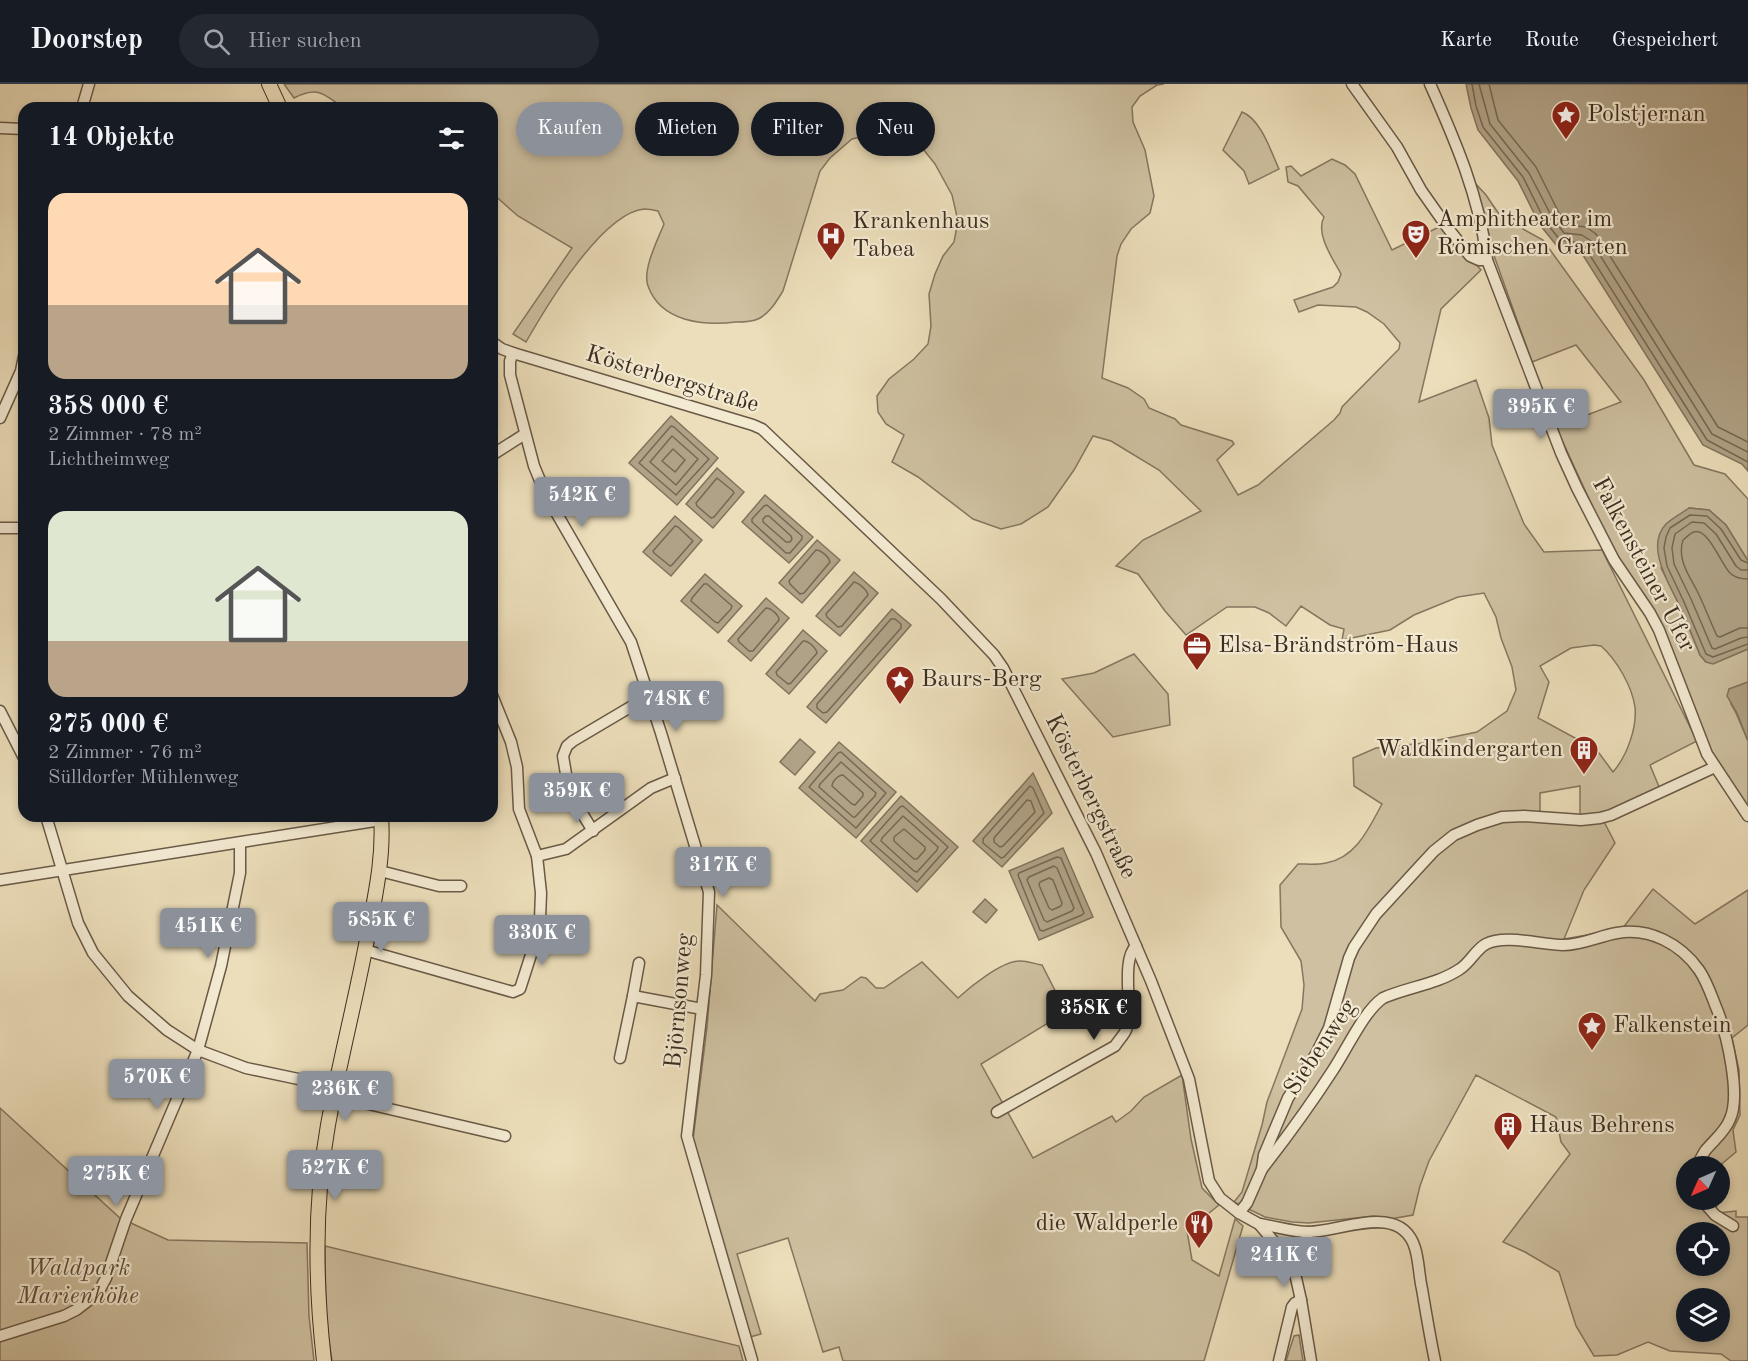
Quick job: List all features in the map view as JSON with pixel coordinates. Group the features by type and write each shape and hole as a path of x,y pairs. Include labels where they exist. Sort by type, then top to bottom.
{"main road":[{"path":"269,84 277,102"},
{"path":"324,1361 318,1312 316,1246 320,1186 328,1126 380,871 381,822"}],"street":[{"path":"84,102 89,84"},
{"path":"1352,84 1392,139 1421,190 1447,227 1470,256 1479,260 1487,260"},
{"name":"Falkensteiner Ufer","path":"1430,84 1470,183 1486,247 1487,260 1561,453 1610,554 1659,630 1707,754 1748,816"},
{"path":"0,128 18,129"},
{"name":"Kösterbergstraße","path":"498,349 758,427 941,599 994,655 1003,668 1096,853 1136,946 1189,1079 1209,1181 1220,1198 1239,1213 1259,1224 1294,1269"},
{"name":"Björnsonweg","path":"513,353 510,361 510,375 534,465 546,495 631,642 709,892 706,975 687,1136 752,1360"},
{"path":"0,418 18,380"},
{"path":"498,451 525,434"},
{"path":"0,528 18,528"},
{"path":"593,831 569,792 563,756 567,746 649,696"},
{"path":"365,950 513,992 520,989 540,919 541,893 537,856 519,809 517,767 511,742 498,710"},
{"path":"0,711 18,746"},
{"path":"1239,1213 1247,1203 1262,1169 1264,1155 1288,1098 1316,1054 1329,1028 1354,947 1376,914 1434,852 1454,836 1477,825 1502,818 1524,816 1581,819 1611,815 1715,766"},
{"path":"537,856 566,849 651,788 675,778"},
{"path":"48,822 78,923 93,953 128,996 167,1030 198,1050 246,1068 505,1136"},
{"path":"0,880 240,843 358,822"},
{"path":"0,1336 64,1316 98,1293 106,1278 126,1219 198,1050 221,966 240,873 240,843"},
{"path":"380,871 439,886 450,888 461,886"},
{"name":"Siebenweg","path":"1262,1169 1289,1135 1333,1071 1376,1003 1383,998 1460,969 1486,944 1496,941 1565,945 1630,931 1649,933 1668,942 1692,961 1707,986 1725,1029 1730,1050 1734,1092 1733,1108 1731,1118 1725,1128 1702,1156"},
{"path":"996,1112 1115,1046 1126,1030 1128,973 1131,952 1136,946"},
{"path":"620,1058 639,963"},
{"path":"633,996 702,1010"},
{"path":"1711,1210 1733,1226"},
{"path":"1259,1224 1308,1232 1368,1222 1392,1223 1403,1229 1409,1235 1415,1249 1436,1361"},
{"path":"1308,1232 1303,1252 1294,1269 1302,1300 1311,1361"},
{"path":"1279,1361 1292,1307 1302,1300"}],"green space":[{"path":"284,84 1164,84 1157,85 1140,96 1132,107 1133,122 1145,150 1154,196 1150,213 1131,229 1121,244 1117,256 1102,378 1128,388 1144,399 1149,408 1175,419 1181,425 1232,441 1234,444 1217,460 1238,495 1258,485 1334,420 1342,407 1399,349 1400,343 1384,324 1356,307 1318,305 1299,312 1294,300 1333,287 1341,274 1323,239 1324,217 1298,186 1288,182 1286,167 1291,166 1301,176 1332,159 1345,165 1355,174 1392,250 1441,226 1481,270 1441,309 1419,402 1476,380 1489,418 1492,445 1524,524 1544,552 1602,550 1697,741 1650,765 1660,789 1600,814 1615,843 1584,890 1564,939 1622,929 1653,889 1695,924 1748,890 1748,1025 1732,1038 1739,1070 1740,1115 1733,1130 1736,1152 1730,1157 1676,1156 1676,1210 1717,1210 1717,1213 1736,1211 1736,1217 1748,1217 1748,1361 1731,1361 1721,1354 1670,1351 1648,1342 1617,1355 1594,1356 1576,1326 1559,1272 1503,1242 1570,1154 1561,1142 1556,1117 1476,1075 1429,1161 1413,1215 1390,1219 1374,1216 1309,1223 1292,1222 1265,1217 1234,1202 1242,1192 1267,1102 1302,1009 1304,985 1301,961 1281,927 1280,885 1298,864 1326,863 1346,855 1360,841 1372,823 1382,804 1354,786 1353,758 1376,748 1424,743 1477,732 1507,711 1516,690 1512,667 1496,617 1484,593 1458,597 1414,615 1390,630 1342,640 1344,629 1330,625 1301,606 1286,626 1269,613 1255,607 1227,607 1186,635 1138,574 1116,566 1143,540 1201,511 1159,470 1111,441 1093,436 1074,470 1048,507 1021,524 1001,529 973,519 918,477 892,462 904,435 886,424 878,412 877,396 889,379 914,359 928,344 931,326 929,294 943,256 954,242 958,221 952,195 929,156 935,156 935,102 856,102 856,138 844,146 844,102 751,102 751,156 832,156 820,171 783,291 762,317 747,322 697,322 684,319 663,307 654,298 648,286 647,272 664,224 658,211 644,209 628,214 593,244 561,286 526,342 513,334 572,248 518,216 498,198 498,102 335,102 321,93 310,92 294,98","holes":["1601,646 1618,665 1631,690 1635,707 1633,733 1623,758 1613,772 1599,753 1538,718 1549,682 1540,666 1571,648","1580,786 1580,815 1540,814 1540,793"]},
{"path":"1242,112 1255,121 1279,169 1249,184 1244,171 1223,150"},
{"path":"1475,183 1501,217 1512,217 1523,229 1543,240 1644,380 1694,465 1725,474 1748,499 1748,561 1726,525 1709,510 1689,508 1661,568 1700,655 1706,662 1717,662 1748,649 1748,682 1729,689 1731,704 1748,741 1748,808 1712,752 1625,569 1607,538 1556,427 1621,402 1576,345 1532,362 1492,250"},
{"path":"1134,654 1168,694 1170,725 1113,737 1062,679 1094,673"},
{"path":"717,905 815,1001 820,994 843,990 861,977 866,978 876,988 884,988 922,962 958,998 978,981 1012,962 1021,961 1042,965 1066,1012 981,1064 1033,1158 1112,1116 1116,1122 1144,1097 1182,1075 1191,1139 1202,1188 1219,1205 1187,1231 1192,1260 1219,1276 1235,1219 1243,1226 1204,1361 843,1361 839,1347 823,1352 788,1238 737,1254 761,1334 750,1337 693,1140 707,1027"},
{"name":"Waldpark Marienhöhe","path":"0,1108 120,1218 168,1240 307,1243 309,1316 314,1361 0,1361"},
{"path":"1275,1231 1297,1237 1301,1243 1298,1249 1295,1252 1287,1252 1274,1235"},
{"path":"325,1246 739,1346 743,1361 332,1361 326,1320"},
{"path":"1299,1335 1303,1361 1286,1361 1294,1336"}],"water":[{"path":"1466,84 1748,84 1748,471 1742,464 1703,445 1579,249 1557,246 1540,225 1518,181 1478,130"},
{"path":"671,416 718,458 677,505 629,463"},
{"path":"717,468 744,492 713,528 686,504"},
{"path":"765,495 813,537 789,563 742,522"},
{"path":"1689,508 1709,510 1726,525 1748,561 1748,649 1713,664 1706,662 1700,655 1658,555 1660,533 1666,524"},
{"path":"675,516 702,540 671,576 643,552"},
{"path":"817,540 840,560 802,603 779,583"},
{"path":"854,572 878,593 840,636 816,616"},
{"path":"705,574 742,606 718,633 681,601"},
{"path":"766,598 789,618 751,661 728,641"},
{"path":"892,609 911,625 826,723 807,707"},
{"path":"803,630 827,651 789,694 766,674"},
{"path":"1748,682 1748,741 1737,713 1727,696 1729,689"},
{"path":"800,739 815,752 795,775 780,762"},
{"path":"839,742 896,792 856,838 799,788"},
{"path":"1033,773 1052,813 1002,867 973,841"},
{"path":"901,796 958,847 917,892 861,841"},
{"path":"1063,848 1093,917 1039,940 1009,871"},
{"path":"985,899 997,910 986,923 973,912"}],"place":[{"name":"Polstjernan","path":"1566,140"},
{"name":"Amphitheater im Römischen Garten","path":"1416,260"},
{"name":"Krankenhaus Tabea","path":"831,262"},
{"name":"Elsa-Brändström-Haus","path":"1197,672"},
{"name":"Baurs-Berg","path":"900,706"},
{"name":"Waldkindergarten","path":"1584,776"},
{"name":"Falkenstein","path":"1592,1052"},
{"name":"Haus Behrens","path":"1508,1152"},
{"name":"die Waldperle","path":"1199,1250"}]}
